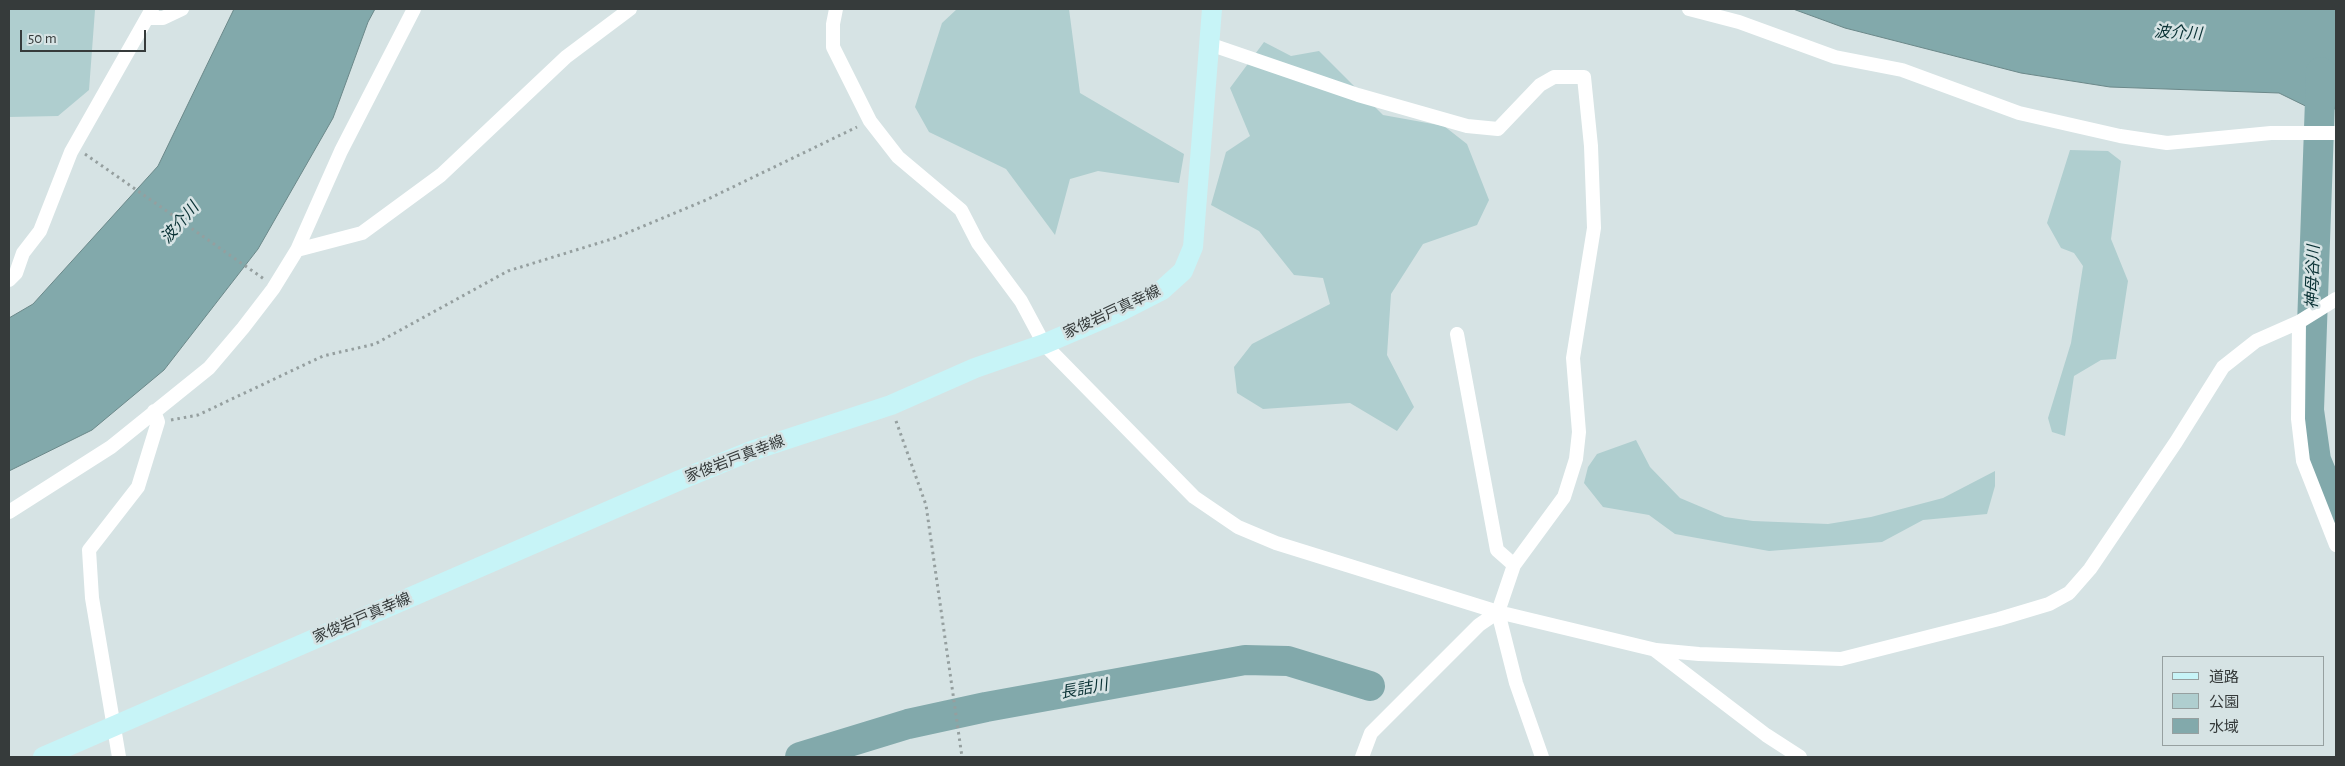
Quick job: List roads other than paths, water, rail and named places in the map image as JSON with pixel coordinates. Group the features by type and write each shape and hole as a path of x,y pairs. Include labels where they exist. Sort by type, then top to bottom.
{"main road":[{"name":"家俊岩戸真幸線","path":"43,757 689,476 751,451 890,405 975,368 1044,344 1119,312 1162,290 1183,271 1193,247 1212,9"}],"street":[{"path":"9,280 16,273 23,254 40,231 74,146 150,13 163,18 182,9"},
{"path":"9,512 156,416 209,368 274,286 298,250 341,151 414,9"},
{"path":"298,250 362,233 441,175 566,57 630,9"},
{"path":"836,9 833,24 833,47 870,121 898,157 961,210 978,243 1021,301 1044,344 1194,498 1238,527 1276,543 1498,612 1656,650 1699,654 1841,659 1980,624 2049,604 2069,593 2090,569 2176,442 2223,367 2256,341 2299,322 2335,300"},
{"path":"1689,9 1739,22 1835,57 1902,70 2019,113 2120,136 2167,143 2306,132 2334,133"},
{"path":"1209,44 1358,95 1466,126 1498,129 1540,85 1554,77 1584,77 1594,228 1573,358 1579,432 1576,459 1564,497 1514,565 1498,612 1516,683 1542,757"},
{"path":"9,259 23,254"},
{"path":"2299,322 2298,419 2303,462 2336,545"},
{"path":"1457,334 1497,550 1514,565"},
{"path":"119,757 92,598 89,550 138,487 156,416"},
{"path":"1362,757 1371,733 1479,625 1498,612"},
{"path":"1656,650 1766,735 1800,757"}],"water":[{"name":"波介川","path":"234,9 375,9 368,22 333,118 258,249 164,370 92,430 9,471 9,318 33,304 158,166"},
{"name":"波介川","path":"1793,9 2336,9 2336,105 2330,118 2279,93 2110,87 2021,73 1845,28"}],"waterway":[{"name":"神母谷川","path":"2321,72 2309,410 2316,460 2336,508"},
{"name":"長詰川","path":"800,757 908,724 986,707 1245,660 1288,661 1370,686"}]}
